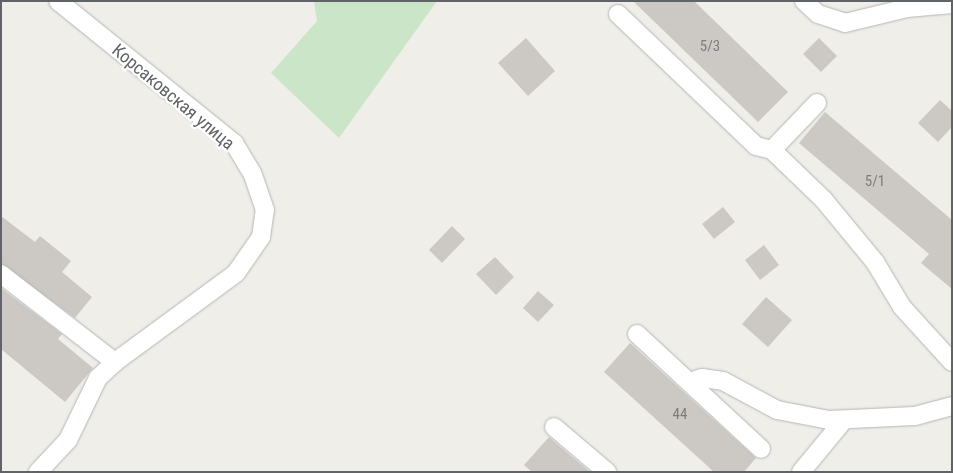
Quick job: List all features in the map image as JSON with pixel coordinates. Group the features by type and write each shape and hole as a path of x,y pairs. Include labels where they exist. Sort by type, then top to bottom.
{"street":[{"name":"Корсаковская улица","path":"58,1 234,143 252,173 265,210 261,237 236,273 115,362"},
{"path":"804,1 818,14 845,23 907,8 952,4"},
{"path":"618,14 756,146 772,150 823,199 875,262 902,308 952,362"},
{"path":"772,150 818,103"},
{"path":"1,274 115,362 98,378 68,440 38,472"},
{"path":"637,334 761,449"},
{"path":"689,382 702,378 723,381 777,410 844,420 915,416 952,406"},
{"path":"801,472 844,420"},
{"path":"554,427 607,472"}],"green space":[{"path":"314,1 437,1 339,138 271,73 317,21"}],"building":[{"path":"633,1 694,1 788,92 758,122"},
{"path":"526,38 555,71 528,96 498,63"},
{"path":"819,38 837,56 821,72 803,54"},
{"path":"940,100 952,111 952,127 938,142 918,123"},
{"path":"825,112 952,220 952,289 921,263 929,254 799,143"},
{"path":"723,207 735,222 714,239 702,224"},
{"path":"1,216 35,242 40,236 71,261 62,272 92,297 75,318 1,264"},
{"path":"452,226 465,239 442,263 429,250"},
{"path":"764,245 779,265 760,280 745,260"},
{"path":"495,257 514,277 496,295 476,274"},
{"path":"1,288 62,334 58,339 93,368 65,402 1,349"},
{"path":"538,291 554,305 538,322 523,308"},
{"path":"766,297 792,320 768,347 742,324"},
{"path":"630,343 756,458 744,472 714,472 604,372"},
{"path":"549,437 590,472 532,472 524,465"}]}
